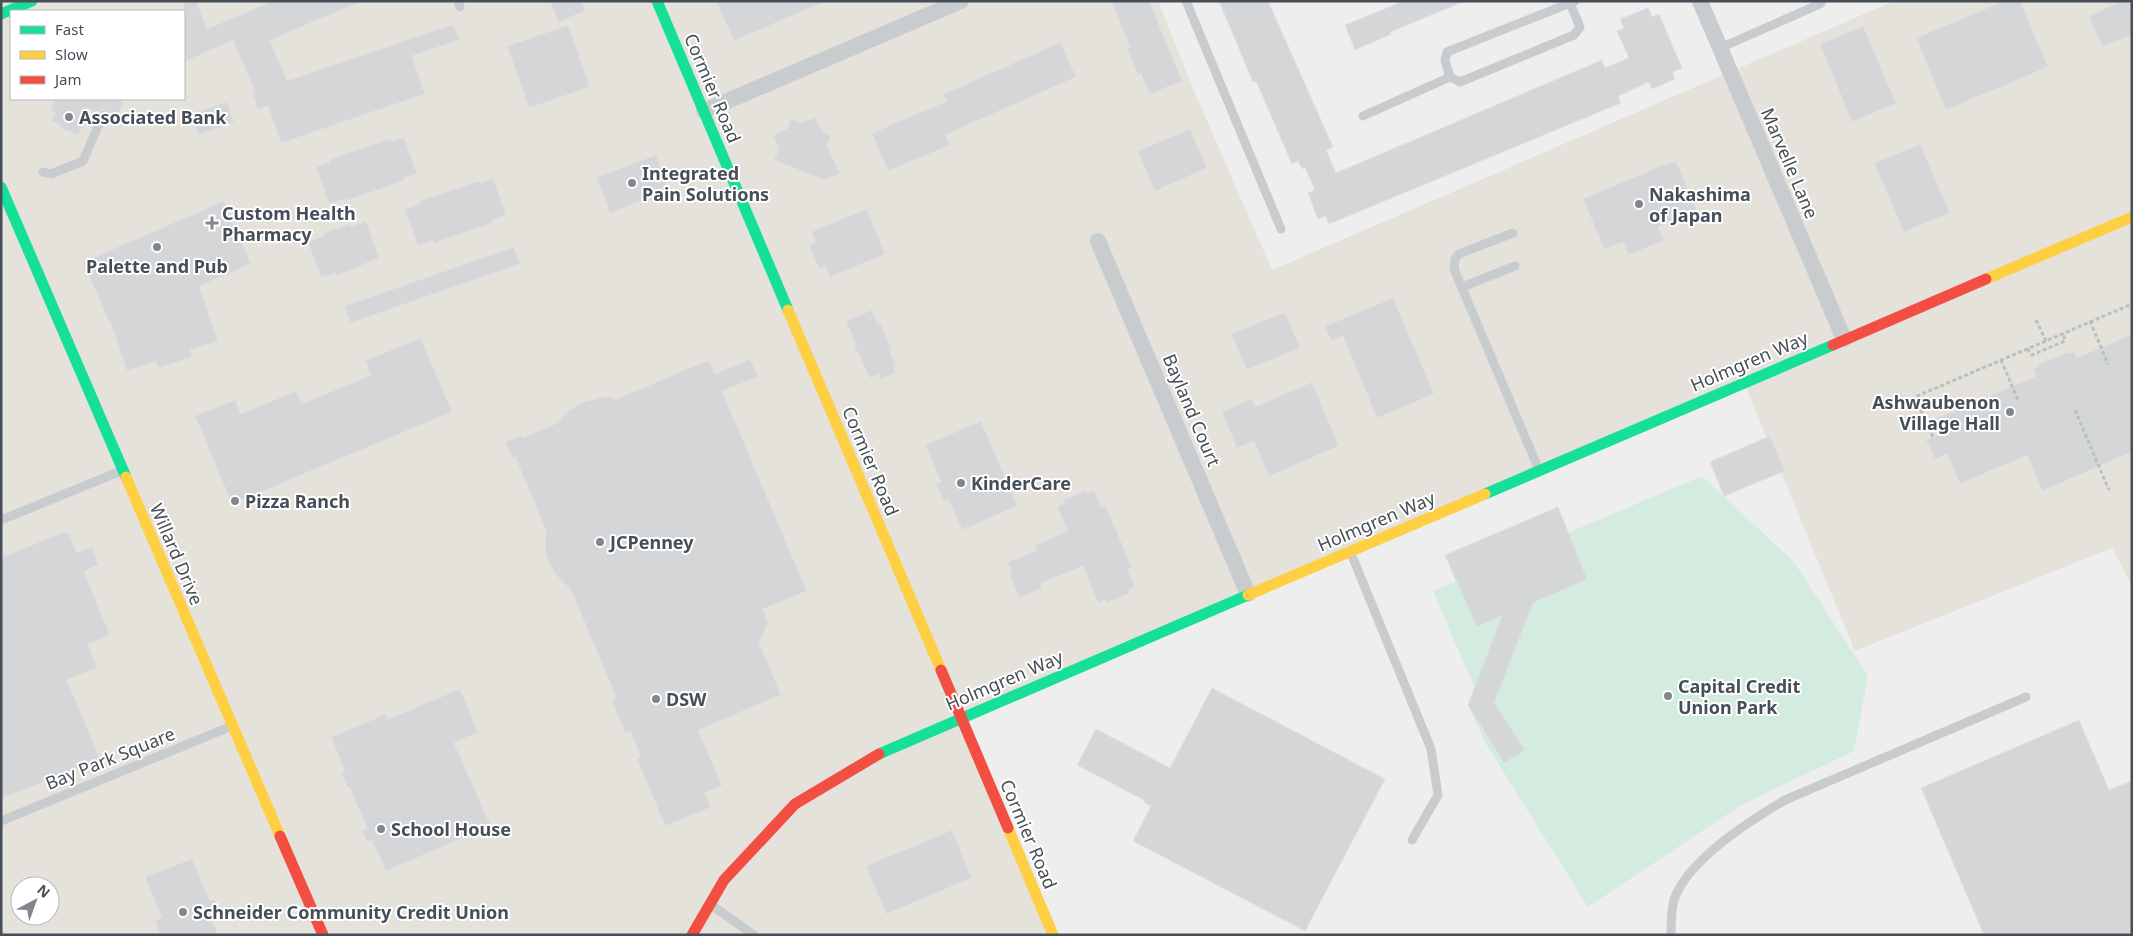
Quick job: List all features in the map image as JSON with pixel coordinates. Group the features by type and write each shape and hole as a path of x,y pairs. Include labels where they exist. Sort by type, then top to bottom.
{"street":[{"path":"11,10 32,1"},
{"name":"Cormier Road","path":"657,1 1053,935"},
{"path":"704,111 961,1"},
{"name":"Marvelle Lane","path":"1700,1 1844,340"},
{"name":"Willard Drive","path":"1,188 322,935"},
{"name":"Holmgren Way","path":"692,935 724,880 796,804 885,750 2132,217"},
{"name":"Bayland Court","path":"1098,241 1248,594"}],"lane":[{"path":"1186,1 1281,229"},
{"path":"1720,48 1820,4 1822,1"},
{"path":"1572,2 1580,27 1574,35 1460,82 1450,77 1445,61 1447,52 1572,2"},
{"path":"1363,116 1450,77"},
{"path":"43,172 51,174 83,161 103,115"},
{"path":"1513,233 1458,254 1455,258 1454,269 1540,470"},
{"path":"1462,287 1515,266"},
{"path":"1,520 122,470"},
{"path":"1350,551 1431,750 1438,795 1412,840"},
{"path":"1671,935 1670,923 1674,900 1682,884 1719,844 1757,816 1785,800 2026,698"},
{"name":"Bay Park Square","path":"1,821 232,726"},
{"path":"710,905 754,935"}],"path":[{"path":"1932,438 1915,397 2132,304"},
{"path":"2036,320 2046,340"},
{"path":"2090,322 2108,364"},
{"path":"2027,348 2032,355 2065,341 2063,333"},
{"path":"2000,360 2019,402"},
{"path":"2075,410 2109,490"}],"shaded area":[{"path":"1,1 1158,1 1192,86 1272,270 1894,1 2132,1 2132,586 2112,548 1855,651 1744,383 961,717 1053,935 1,935"}],"green space":[{"name":"Capital Credit Union Park","path":"1702,476 1794,562 1868,676 1854,751 1743,804 1588,907 1486,744 1468,705 1474,687 1433,591 1456,582 1445,555 1558,507 1568,533"}],"building":[{"path":"184,1 196,1 207,29 273,1 363,1 270,40 287,81 454,24 459,40 412,56 425,94 281,143 268,106 258,109 252,93 255,92 233,40 185,62"},
{"path":"550,1 581,1 585,11 558,22"},
{"path":"716,1 826,1 734,41"},
{"path":"1111,1 1149,1 1182,81 1150,94 1141,74 1138,75 1127,48 1130,47"},
{"path":"1219,1 1268,1 1333,147 1326,150 1336,173 1602,60 1605,68 1629,58 1617,31 1624,28 1620,19 1648,8 1652,17 1659,14 1682,68 1672,72 1675,79 1652,89 1649,82 1618,96 1621,103 1329,224 1325,216 1318,219 1308,193 1315,190 1305,167 1302,169 1298,161 1292,164 1256,81 1253,82"},
{"path":"1404,1 1465,1 1390,32 1391,34 1355,50 1345,25"},
{"path":"2004,1 2020,1 2048,67 1946,110 1916,38"},
{"path":"2122,1 2132,1 2132,35 2102,47 2089,16"},
{"path":"568,25 590,87 529,108 507,46"},
{"path":"1863,26 1896,103 1852,122 1820,44"},
{"path":"1061,42 1076,77 945,135 950,145 888,171 872,133 947,101 944,94"},
{"name":"Associated Bank","path":"55,100 118,100 123,102 116,120 109,117 105,109 97,112 89,109 78,135 60,128 61,125 51,121 55,113 51,110"},
{"path":"227,102 234,122 198,135 191,114"},
{"path":"815,117 822,131 831,136 827,145 840,174 825,180 774,160 779,149 773,136 787,129 791,119 801,123"},
{"path":"1190,129 1207,168 1155,191 1138,151"},
{"path":"404,137 417,174 403,178 404,181 345,201 344,199 329,204 316,167 330,162 330,159 390,139 391,141"},
{"path":"1920,144 1950,213 1904,232 1874,163"},
{"name":"Integrated Pain Solutions","path":"656,155 668,188 648,196 649,198 610,213 597,177"},
{"name":"Nakashima of Japan","path":"1676,161 1696,209 1658,227 1664,240 1629,255 1623,242 1604,249 1583,199"},
{"path":"493,178 506,215 492,220 493,223 434,243 433,240 418,246 405,209 419,204 419,201"},
{"path":"224,201 251,264 199,286 218,341 190,350 192,357 158,368 156,361 127,371 111,323 83,262"},
{"path":"867,209 885,254 830,277 826,266 819,269 809,245 816,242 811,232"},
{"path":"366,221 379,258 336,276 335,273 321,278 308,242 323,236 322,234 349,224 350,227"},
{"path":"514,247 520,264 350,323 344,306"},
{"path":"1393,298 1434,394 1377,418 1343,336 1331,341 1325,326"},
{"path":"872,310 878,324 881,323 896,367 893,368 896,373 881,379 879,374 870,378 854,345 856,344 846,321"},
{"path":"1285,312 1300,348 1247,370 1231,334"},
{"name":"Ashwaubenon Village Hall","path":"2132,334 2132,452 2042,491 2027,455 1960,484 1947,454 1935,459 1926,440 1939,435 1933,420 2036,376 2033,369 2038,367 2037,365 2068,352 2068,354 2074,351 2077,358"},
{"path":"421,338 452,412 232,504 195,416 235,400 241,414 296,391 302,404 371,375 365,361"},
{"path":"750,359 758,377 722,391 807,591 763,609 768,623 759,642 781,695 698,730 722,786 705,793 711,807 665,826 637,759 641,757 630,731 625,733 612,701 617,699 571,590 557,576 549,563 545,548 546,530 515,457 512,458 505,442 522,435 522,438 560,422 559,420 566,413 583,402 603,397 613,397 614,400 709,360 715,374"},
{"path":"1312,382 1339,446 1269,476 1254,441 1237,448 1222,412 1252,399 1255,407"},
{"path":"981,421 1017,506 962,530 948,499 943,501 936,484 941,482 925,445"},
{"path":"1770,436 1785,471 1724,496 1710,462"},
{"path":"1086,490 1088,493 1094,491 1101,508 1106,506 1132,568 1128,569 1135,587 1128,590 1129,593 1107,603 1106,599 1098,603 1083,566 1040,584 1042,588 1019,598 1009,573 1012,572 1008,562 1037,550 1035,545 1068,531 1057,507 1065,503 1064,500"},
{"path":"1558,507 1587,579 1533,603 1494,703 1525,750 1504,763 1468,705 1502,615 1477,627 1445,555"},
{"path":"64,532 69,534 77,553 92,547 99,565 84,571 110,635 88,644 97,668 67,680 100,759 1,799 1,558"},
{"path":"1212,688 1385,779 1305,931 1133,841 1151,806 1144,802 1144,800 1077,765 1096,729 1170,768"},
{"path":"460,689 478,732 454,743 491,826 386,871 372,840 367,842 362,830 367,828 349,786 347,787 341,773 345,771 331,737 386,714 388,719"},
{"path":"2079,720 2109,790 2132,781 2132,935 1984,935 1921,788"},
{"path":"952,830 972,878 886,914 866,866"},
{"path":"192,859 210,901 214,899 221,917 212,921 218,935 161,935 155,921 162,918 145,877"}],"traffic: fast":[{"path":"11,10 32,1"},
{"path":"657,1 788,310"},
{"path":"1,14 10,10"},
{"path":"1,187 126,477"},
{"path":"1485,494 1833,345"},
{"path":"879,754 1248,595"}],"traffic: slow":[{"path":"1986,279 2132,217"},
{"path":"788,310 941,670"},
{"path":"126,477 280,836"},
{"path":"1248,595 1485,494"},
{"path":"1008,828 1053,935"}],"traffic: jam":[{"path":"1833,345 1986,279"},
{"path":"941,670 1008,828"},
{"path":"692,935 724,880 795,804 879,754"},
{"path":"280,836 323,935"}],"place":[{"name":"Associated Bank","path":"69,117"},
{"name":"Integrated Pain Solutions","path":"632,183"},
{"name":"Nakashima of Japan","path":"1639,204"},
{"name":"Custom Health Pharmacy","path":"212,223"},
{"name":"Palette and Pub","path":"157,247"},
{"name":"Ashwaubenon Village Hall","path":"2010,412"},
{"name":"KinderCare","path":"961,483"},
{"name":"Pizza Ranch","path":"235,501"},
{"name":"JCPenney","path":"600,542"},
{"name":"Capital Credit Union Park","path":"1668,696"},
{"name":"DSW","path":"656,699"},
{"name":"School House","path":"381,829"},
{"name":"Schneider Community Credit Union","path":"183,912"}]}
